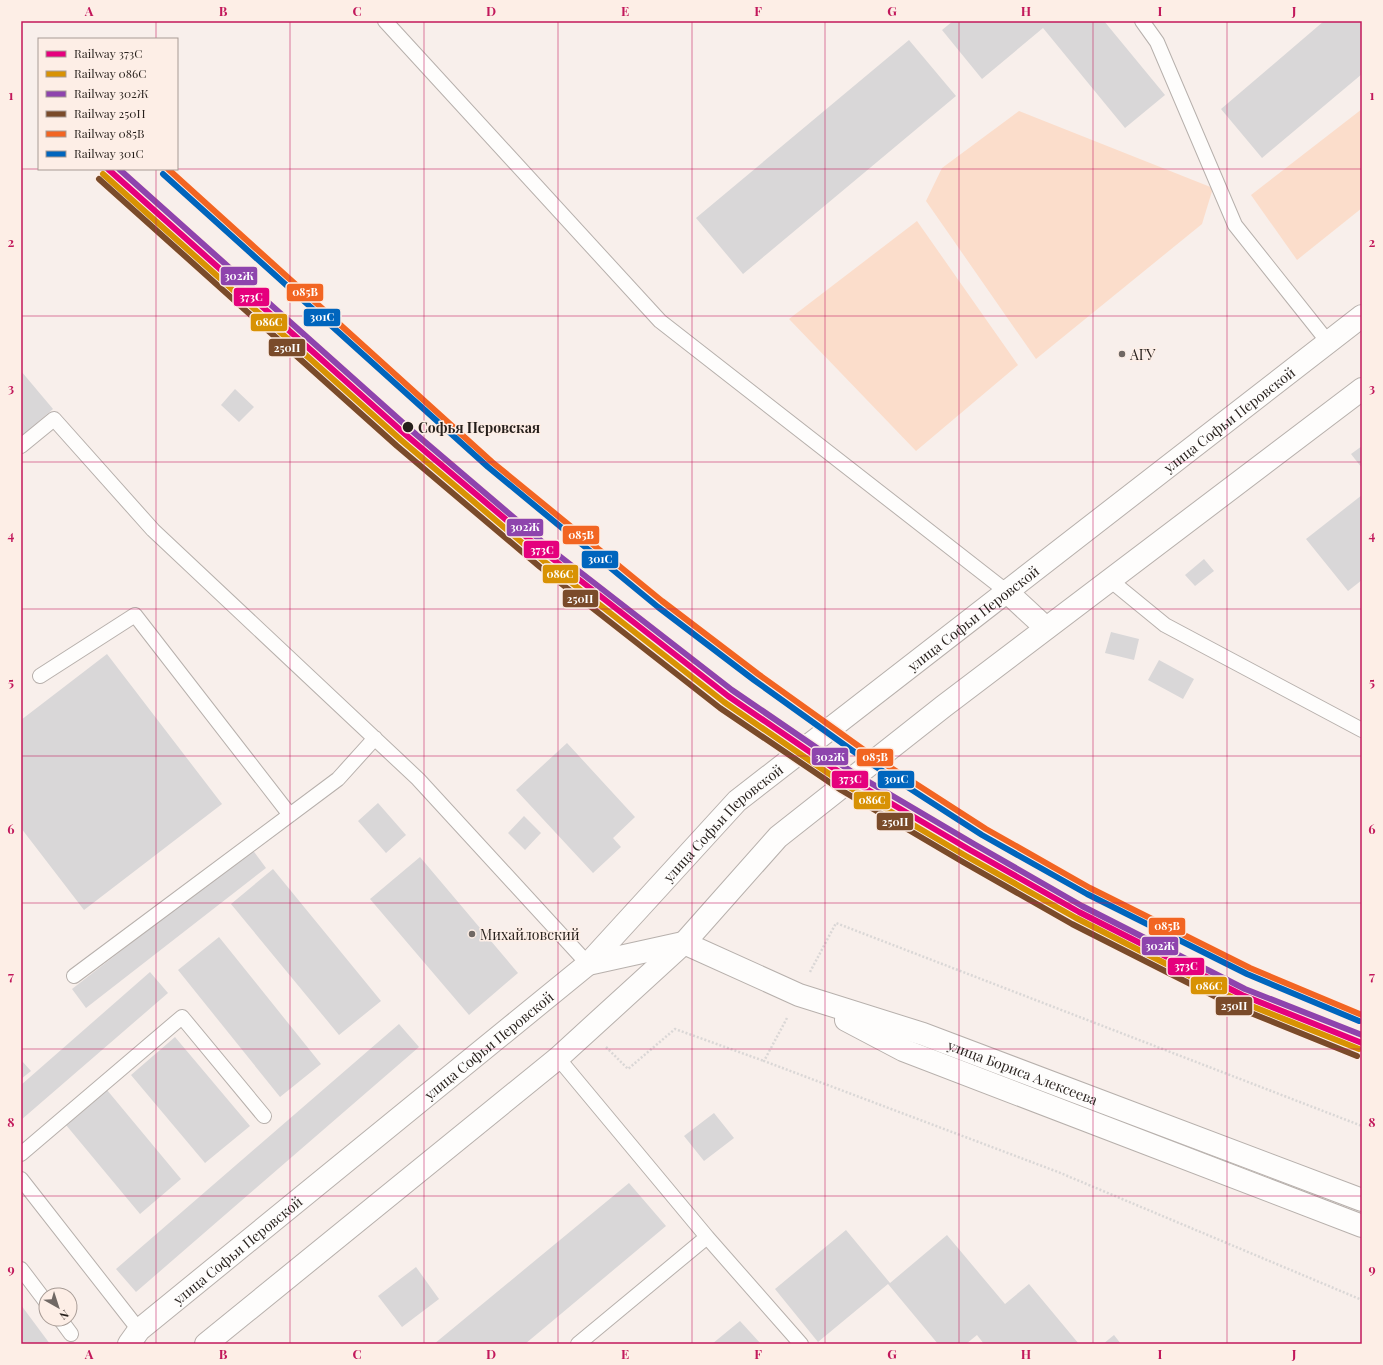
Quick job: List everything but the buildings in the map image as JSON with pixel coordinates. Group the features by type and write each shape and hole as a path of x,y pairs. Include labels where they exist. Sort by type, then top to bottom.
{"main road":[{"name":"улица Софьи Перовской","path":"140,1339 588,964 737,801 1362,316"},
{"path":"206,1344 558,1058 684,943 778,837 944,706 1362,389"},
{"path":"1006,591 1046,628"},
{"path":"588,964 684,943"},
{"name":"улица Бориса Алексеева","path":"684,943 799,995 923,1034 1362,1200"},
{"path":"799,995 903,1050 1362,1226"}],"lane":[{"path":"385,21 660,321 1006,591"},
{"path":"1142,21 1157,42 1235,225 1328,342"},
{"path":"21,446 54,419 153,530 418,779 588,964"},
{"path":"1110,580 1165,625 1362,730"},
{"path":"40,676 135,615 290,815"},
{"path":"74,976 338,779 375,738"},
{"path":"21,1154 182,1017 264,1116"},
{"path":"558,1058 708,1237 801,1344"},
{"path":"21,1179 140,1339"},
{"path":"578,1344 708,1237"},
{"path":"21,1269 38,1291"},
{"path":"66,1327 71,1334"}],"path":[{"path":"589,1029 628,1069 675,1029 764,1061"}],"shaded area":[{"path":"1362,109 1362,208 1297,260 1251,195"},
{"path":"1019,111 1213,188 1202,224 1036,359 926,201 942,168"},
{"path":"917,221 1018,365 916,451 789,319"}],"rail line":[{"name":"373C","path":"109,170 406,435 549,556 728,696 848,778 1079,912 1242,995 1362,1043"},
{"name":"302Ж","path":"120,170 411,430 553,551 732,690 852,772 1082,906 1245,989 1362,1035"},
{"name":"085В","path":"169,170 492,462 662,601 758,674 871,755 986,829 1090,888 1250,968 1362,1015"},
{"name":"086С","path":"103,174 401,440 545,562 724,702 844,784 966,856 1076,918 1239,1001 1359,1049"},
{"name":"301С","path":"163,174 488,467 658,607 754,680 867,761 982,835 1087,894 1247,974 1359,1021"},
{"name":"250Н","path":"99,179 397,446 540,567 720,708 841,790 1072,924 1236,1007 1357,1056"}],"place":[{"name":"АГУ","path":"1122,354"},
{"name":"Софья Перовская","path":"408,427"},
{"name":"Михайловский","path":"472,934"}]}
